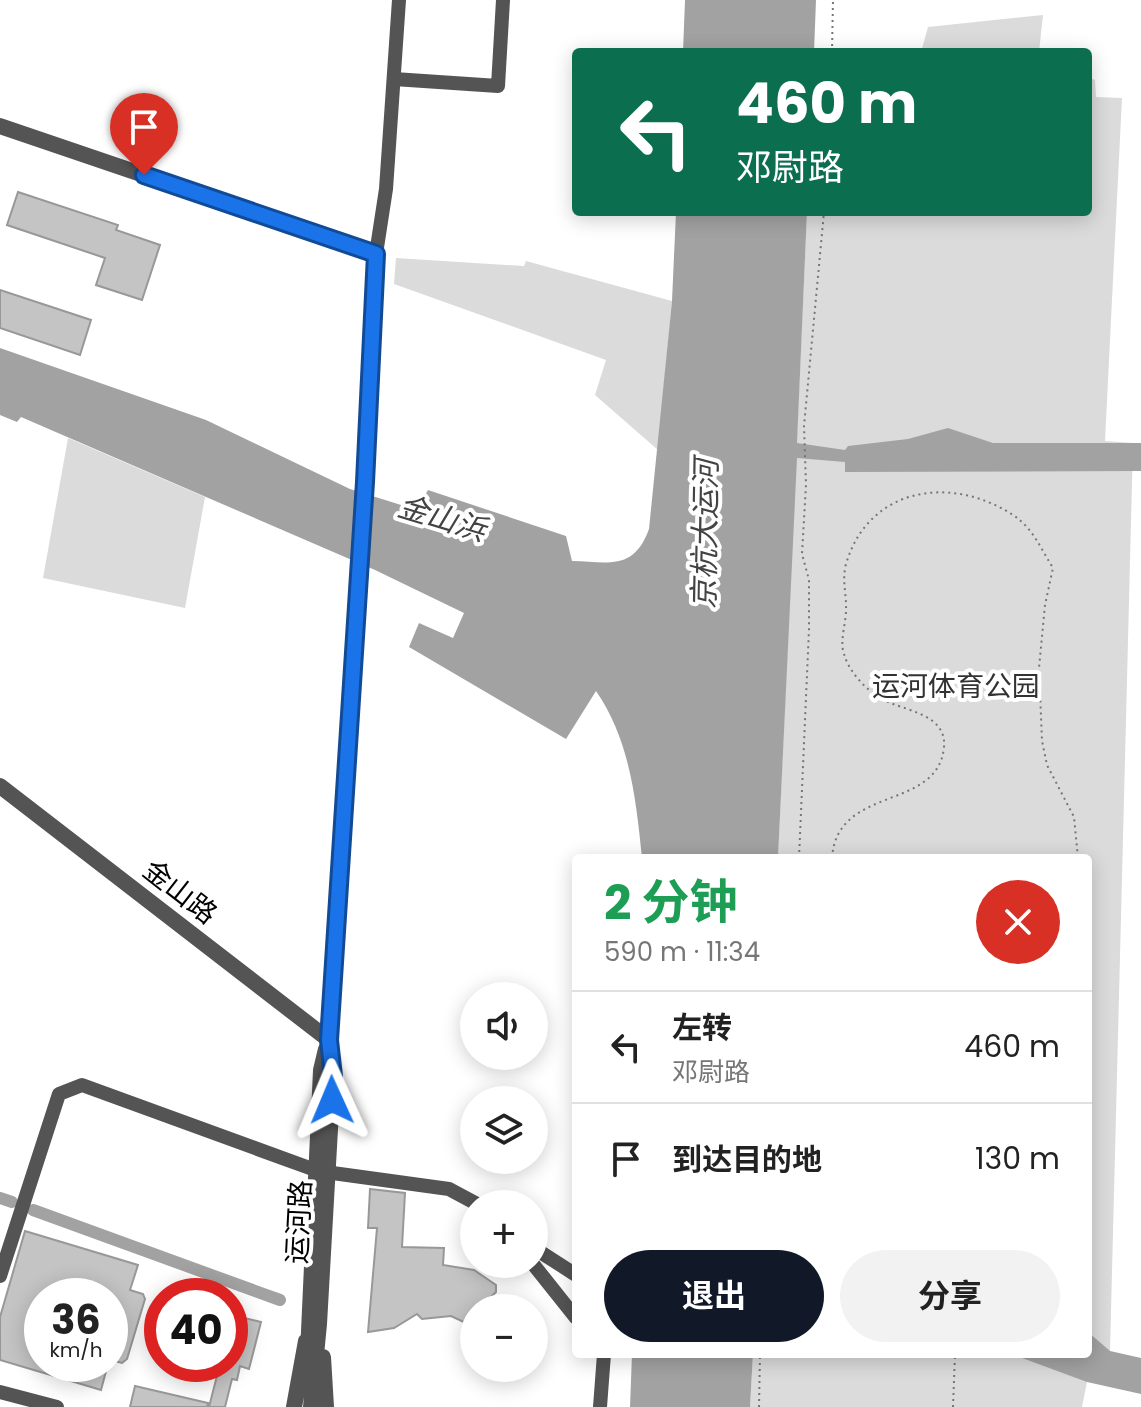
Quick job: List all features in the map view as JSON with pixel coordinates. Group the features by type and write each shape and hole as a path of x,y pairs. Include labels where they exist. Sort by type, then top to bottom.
{"street":[{"path":"0,126 376,254 386,189 399,0"},
{"path":"394,79 498,86 503,0"},
{"name":"运河路","path":"311,1407 321,1171 321,1070 329,1040 365,482 376,254"},
{"name":"金山路","path":"0,786 329,1040"},
{"path":"0,1276 59,1094 82,1085 321,1171 449,1189 460,1195"},
{"path":"548,1257 572,1272"},
{"path":"544,1278 572,1313"},
{"path":"313,1328 327,1386 326,1407"},
{"name":"运河路","path":"294,1407 313,1328"},
{"path":"598,1358 602,1381"},
{"path":"600,1407 604,1358"},
{"path":"0,1392 57,1407"}],"path":[{"path":"832,48 833,0"},
{"path":"799,854 809,629 809,580 802,554 806,485 804,426 824,216"},
{"path":"832,854 833,845 853,814 926,782 939,765 944,745 940,729 928,718 908,707 884,700 863,686 843,652 846,564 866,526 883,509 902,499 962,492 1015,516 1033,533 1053,568 1045,605 1039,668 1042,741 1047,765 1065,793 1074,817 1078,854"},
{"path":"759,1407 760,1358"},
{"path":"953,1407 955,1358"}],"green space":[{"path":"1043,15 1039,48 922,48 928,27"},
{"name":"运河体育公园","path":"1092,79 1095,80 1096,97 1122,98 1105,441 1133,443 1110,1351 1087,1382 1082,1407 750,1407 753,1358 1092,1358 1092,854 778,854 807,216 1092,216"},
{"path":"396,258 524,266 526,261 672,301 658,450 595,395 606,360 394,284"},
{"path":"68,438 205,497 185,608 43,578"}],"water":[{"path":"685,0 816,0 814,48 683,48"},
{"path":"676,216 807,216 797,443 845,450 848,446 908,439 948,428 993,443 1141,443 1141,471 845,472 845,462 797,458 778,854 642,854 630,771 617,730 596,691 566,739 409,647 419,623 453,638 464,613 375,570 21,417 17,422 0,415 0,348 206,420 350,489 417,510 428,490 566,536 572,561 618,561 636,552 649,529 672,301"},
{"path":"1092,1335 1110,1351 1141,1358 1141,1394 1087,1382 1022,1358 1092,1358"},
{"path":"632,1358 753,1358 750,1407 630,1407"}],"building":[{"path":"18,192 118,225 116,230 160,245 142,300 96,285 105,258 7,225"},
{"path":"0,290 91,320 80,355 0,328"},
{"path":"370,1189 405,1193 402,1247 444,1248 443,1265 460,1268 460,1278 486,1278 496,1285 496,1292 460,1294 460,1320 451,1316 422,1319 417,1314 394,1328 368,1332 377,1228 368,1228"},
{"path":"25,1231 138,1265 130,1290 143,1294 144,1302 128,1356 128,1278 24,1278 24,1367 0,1360 0,1317"},
{"path":"248,1319 261,1322 248,1369"},
{"path":"74,1382 103,1382 101,1390"},
{"path":"215,1382 231,1382 225,1407 209,1407"},
{"path":"135,1386 208,1403 207,1407 130,1407"}],"waterway":[{"path":"0,1198 12,1202"},
{"path":"33,1210 280,1300"}],"route":[{"path":"144,175 376,254 365,482 329,1040 332,1100"}],"water label":[{"name":"金山浜","path":"442,518"},
{"name":"京杭大运河","path":"705,534"}]}
